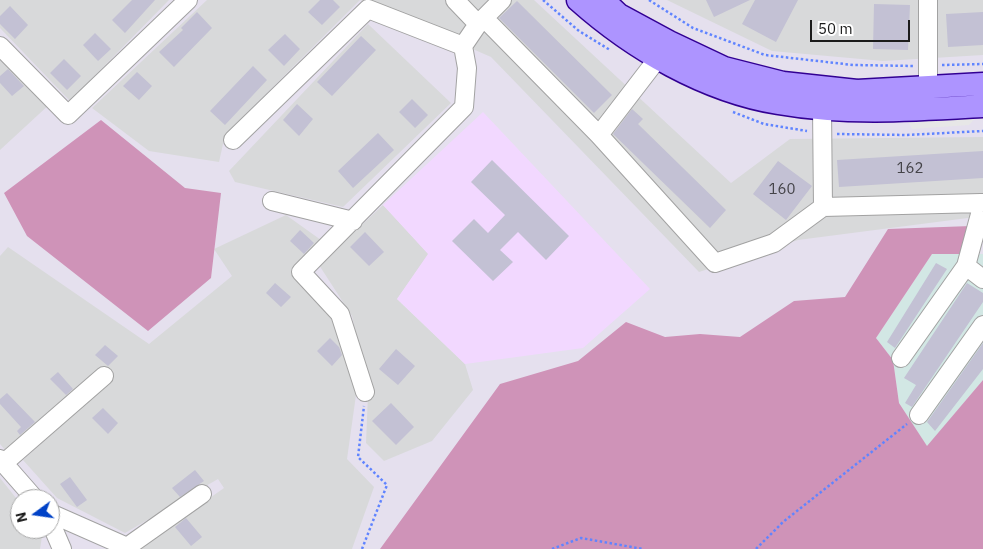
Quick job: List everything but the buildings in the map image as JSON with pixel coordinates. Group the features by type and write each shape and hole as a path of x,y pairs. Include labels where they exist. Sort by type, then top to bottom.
{"main road":[{"path":"578,0 618,32 664,50 783,83 858,91 928,76 983,84"},
{"path":"603,0 664,50 719,88 777,103 852,111 983,106"}],"street":[{"path":"0,46 68,115 188,0"},
{"path":"455,0 481,22 599,135 715,263 774,243 824,207 982,203 966,266 901,358"},
{"path":"365,392 340,314 301,272 464,107 468,68 463,46 481,22 502,0"},
{"path":"928,76 928,0 936,0"},
{"path":"233,140 368,9 463,46"},
{"path":"599,135 664,50"},
{"path":"822,108 824,207"},
{"path":"272,201 353,221"},
{"path":"966,266 983,279"},
{"path":"918,415 983,325"},
{"path":"26,489 2,461 104,376"},
{"path":"60,517 127,547 202,494"}],"path":[{"path":"649,0 693,28 764,55 928,76 983,64"},
{"path":"362,549 387,485 358,457 365,392"},
{"path":"756,549 783,522 918,415"},
{"path":"552,549 580,538 643,549"}],"shaded area":[{"path":"0,0 169,0 70,101 0,28"},
{"path":"207,0 360,0 225,135 219,162 149,151 92,108"},
{"path":"360,0 534,0 731,183 790,139 983,137 983,216 798,240 699,272 491,57"},
{"path":"667,0 983,0 983,55 883,61 772,51"},
{"path":"368,24 451,103 343,207 235,182 229,171"},
{"path":"0,53 51,103 0,150"},
{"path":"483,112 650,289 583,348 465,364 397,299 428,254 383,205"},
{"path":"978,115 969,125 912,129 906,117"},
{"path":"101,120 185,188 221,193 211,278 148,331 27,236 4,193"},
{"path":"383,205 429,254 397,299 465,364 473,390 432,441 384,461 366,443 368,394 352,316 319,265"},
{"path":"286,215 321,240 294,271 341,317 356,395 347,459 374,487 352,549 137,549 224,488 218,479 125,533 60,500 60,489 49,489 23,460 112,379 9,455 0,444 0,256 8,247 149,344 232,276 214,249"},
{"path":"971,226 961,254 932,254 876,338 893,360 899,403 927,446 983,380 983,549 380,549 500,384 578,361 626,322 665,337 700,334 740,337 794,301 845,297 888,229"},
{"path":"932,254 983,254 983,380 927,447 899,403 893,360 876,338"},
{"path":"0,478 10,490 10,539 42,539 40,549 0,549"}]}
